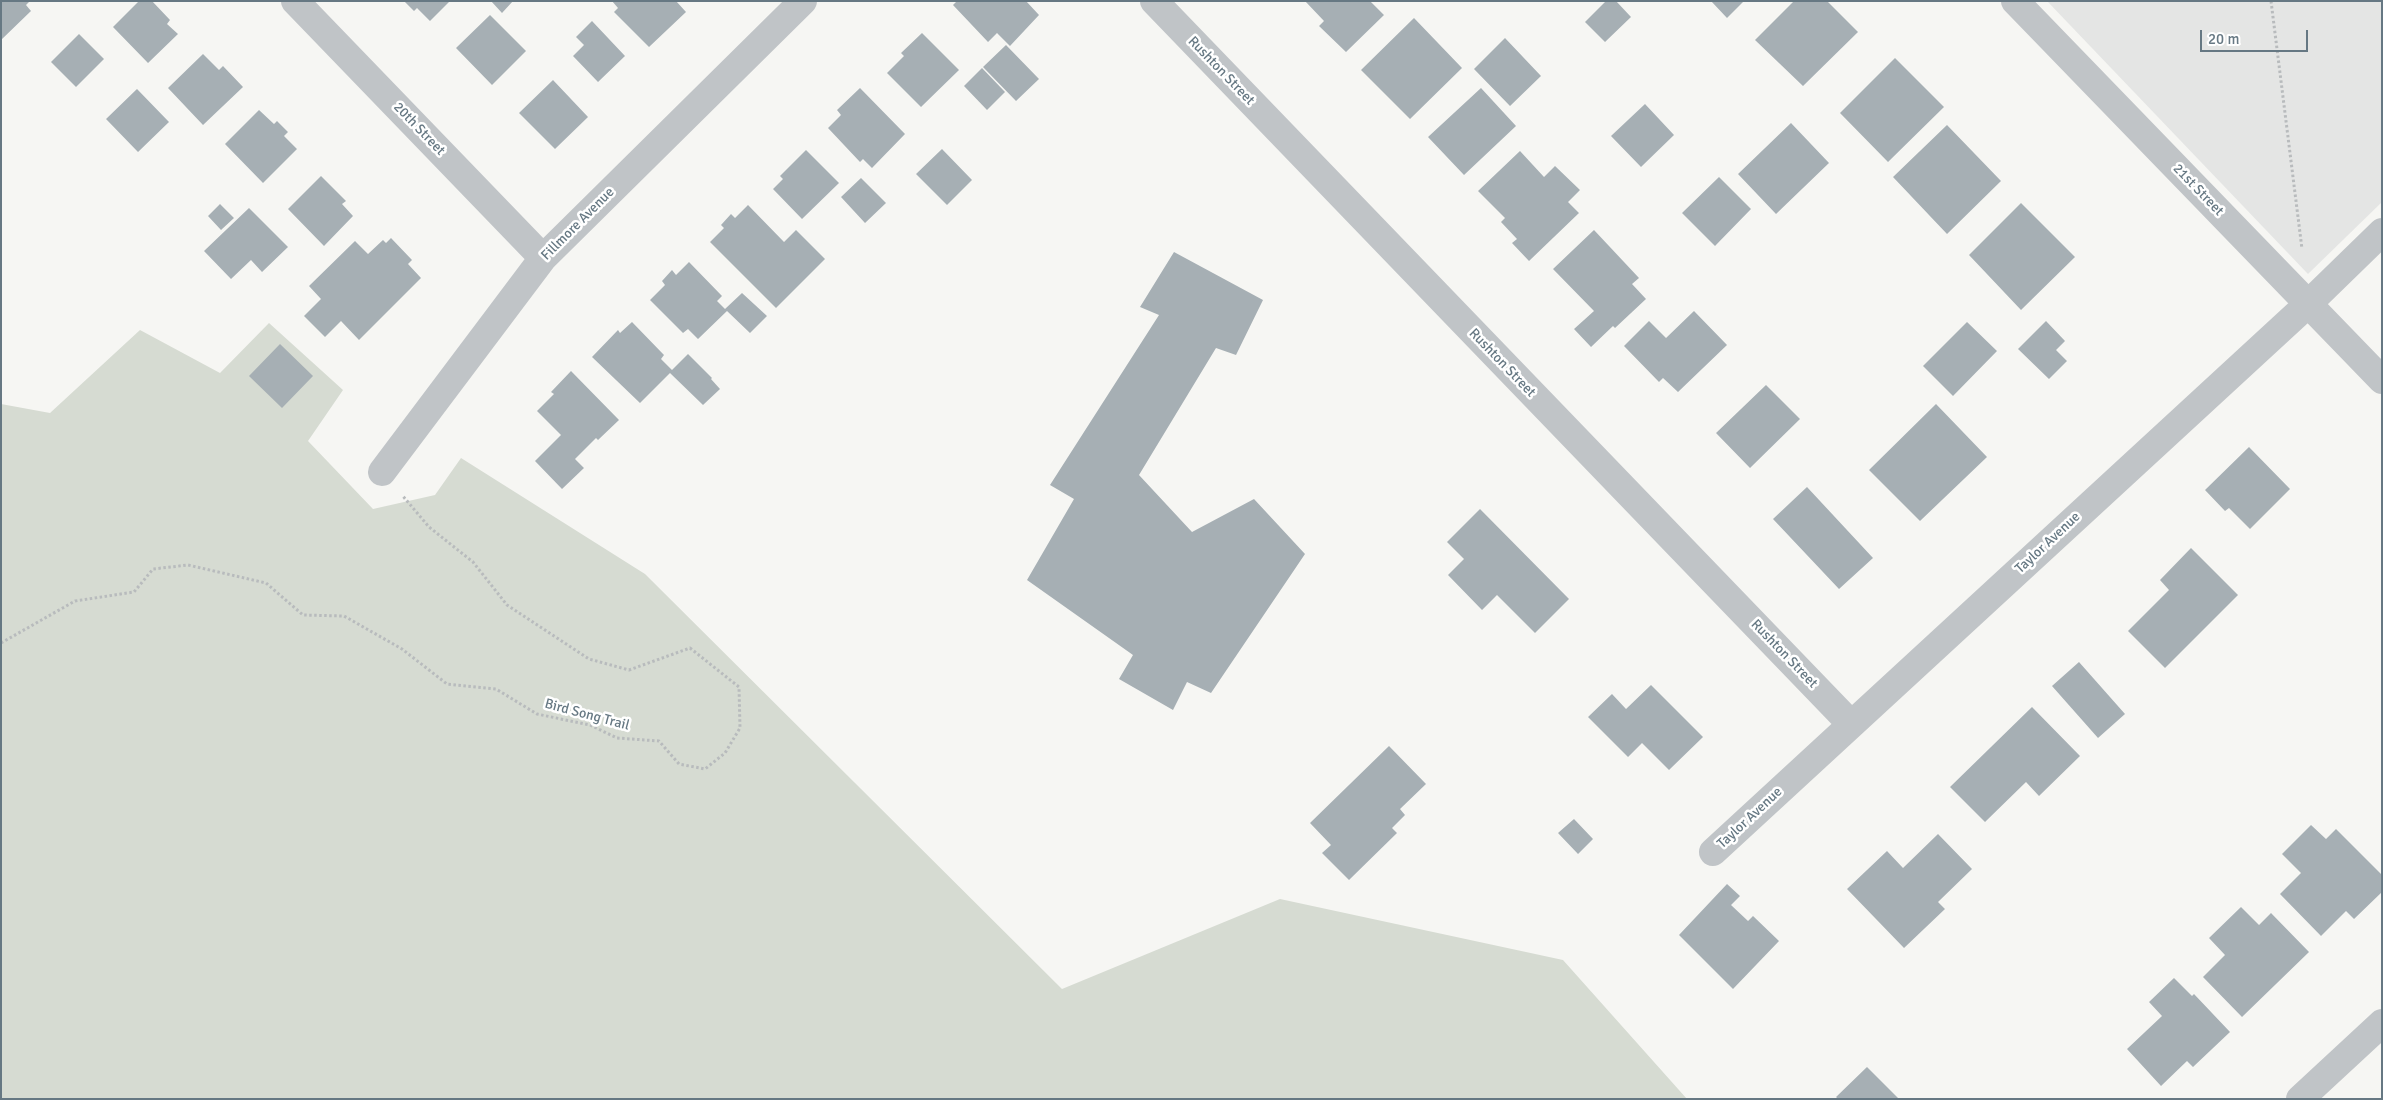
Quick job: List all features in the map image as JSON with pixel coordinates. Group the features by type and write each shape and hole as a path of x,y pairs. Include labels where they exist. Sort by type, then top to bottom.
{"street":[{"name":"20th Street","path":"295,1 543,258"},
{"name":"Fillmore Avenue","path":"382,472 543,258 803,1"},
{"name":"Rushton Street","path":"1154,1 1851,724"},
{"name":"21st Street","path":"2015,1 2382,380"},
{"name":"Taylor Avenue","path":"1712,852 2308,304 2382,232"},
{"path":"2300,1099 2382,1023"}],"path":[{"path":"2271,1 2302,255"},
{"name":"Bird Song Trail","path":"1,643 75,601 134,592 153,570 188,565 266,583 304,615 344,616 402,649 446,684 496,689 537,714 590,725 617,738 659,741 679,764 705,769 725,753 740,728 739,687 690,648 629,670 589,659 507,606 473,562 429,527 382,472"}],"shaded area":[{"path":"2047,1 2382,1 2382,202 2308,274"},
{"path":"269,323 343,390 308,441 373,509 435,495 461,458 645,574 1062,989 1280,899 1563,960 1687,1099 1,1099 1,404 50,413 140,330 220,373"}],"building":[{"path":"1,1 30,1 26,5 31,11 1,40"},
{"path":"139,1 152,1 170,20 167,24 178,34 148,63 113,27"},
{"path":"404,1 450,1 430,21 417,8 414,11"},
{"path":"491,1 513,1 502,13"},
{"path":"612,1 676,1 686,12 649,47 614,12 618,8"},
{"path":"957,1 1026,1 1039,15 1010,46 997,33 988,42 953,5"},
{"path":"1305,1 1370,1 1384,15 1346,52 1319,26 1324,21"},
{"path":"1606,1 1616,1 1631,17 1605,42 1585,22"},
{"path":"1711,1 1744,1 1727,18"},
{"path":"1794,1 1827,1 1858,32 1803,86 1755,40"},
{"path":"490,15 526,51 492,85 456,48"},
{"path":"1414,18 1462,68 1410,119 1361,70"},
{"path":"592,21 625,56 598,82 573,56 584,45 576,37"},
{"path":"922,33 959,70 921,107 887,73 904,56 901,53"},
{"path":"79,34 104,59 76,87 51,62"},
{"path":"1505,38 1541,76 1510,106 1474,69"},
{"path":"1006,45 1039,79 1016,101 983,67"},
{"path":"203,54 219,70 223,66 243,87 203,125 168,88"},
{"path":"1895,58 1944,107 1888,162 1840,113"},
{"path":"982,68 1005,92 987,110 964,86"},
{"path":"553,80 588,117 555,149 519,113"},
{"path":"860,88 905,134 872,168 863,159 860,162 828,128 841,115 837,110"},
{"path":"1481,88 1516,126 1464,175 1428,137"},
{"path":"137,89 169,122 138,152 106,119"},
{"path":"1645,104 1674,135 1641,167 1611,136"},
{"path":"259,110 274,124 277,121 288,132 284,136 297,149 263,183 225,144"},
{"path":"1791,123 1829,163 1776,214 1738,174"},
{"path":"1947,125 2001,181 1947,234 1893,177"},
{"path":"942,149 972,180 947,205 916,174"},
{"path":"806,150 839,183 802,219 773,189 783,179 780,176"},
{"path":"1520,151 1544,177 1555,166 1580,190 1568,202 1579,213 1529,261 1512,243 1517,239 1501,222 1505,218 1478,191"},
{"path":"321,176 346,201 342,204 353,216 324,246 288,209"},
{"path":"1719,177 1751,209 1715,246 1682,213"},
{"path":"861,178 886,203 865,223 841,197"},
{"path":"2021,203 2075,257 2021,310 1969,255"},
{"path":"220,204 234,218 221,230 208,216"},
{"path":"748,205 784,242 796,230 825,259 776,308 710,242 724,228 721,225 731,214 735,218"},
{"path":"249,208 288,247 262,272 251,260 231,279 204,251"},
{"path":"1594,230 1639,278 1632,284 1646,299 1591,347 1574,329 1594,311 1553,269"},
{"path":"391,238 412,260 408,264 421,278 359,340 341,321 325,337 304,316 321,299 309,286 355,241 368,254 383,240 386,243"},
{"path":"1174,252 1263,300 1236,355 1216,348 1139,475 1192,532 1254,499 1305,554 1211,693 1187,682 1173,710 1119,679 1133,655 1027,580 1074,499 1050,485 1159,315 1140,307"},
{"path":"689,262 722,296 717,301 725,309 742,293 767,316 750,333 727,311 698,339 688,329 683,333 650,300 665,285 662,281 672,270 676,275"},
{"path":"1694,311 1727,345 1678,392 1663,378 1659,382 1624,346 1649,321 1666,338"},
{"path":"2046,321 2065,341 2056,350 2067,361 2049,379 2018,349"},
{"path":"632,322 664,355 661,359 672,370 688,354 712,378 720,389 703,405 670,373 640,403 592,357 618,330 620,333"},
{"path":"1967,322 1997,351 1953,396 1923,366"},
{"path":"280,344 313,376 282,408 249,376"},
{"path":"571,371 619,420 598,440 596,438 575,459 584,468 562,489 535,461 561,435 537,411 554,394 551,392"},
{"path":"1766,385 1800,419 1750,468 1716,433"},
{"path":"1936,404 1987,457 1920,521 1869,470"},
{"path":"2249,447 2290,489 2250,529 2229,508 2225,511 2205,490"},
{"path":"1807,487 1873,558 1839,589 1773,519"},
{"path":"1480,509 1569,599 1535,633 1497,595 1482,610 1448,575 1464,559 1447,542"},
{"path":"2191,548 2238,595 2165,668 2128,631 2169,590 2160,580"},
{"path":"2079,662 2125,714 2098,738 2052,686"},
{"path":"1651,685 1703,737 1669,770 1642,743 1628,757 1588,717 1612,694 1626,709"},
{"path":"2032,707 2080,756 2039,796 2026,782 1985,822 1950,787"},
{"path":"1389,746 1426,784 1400,809 1405,815 1392,828 1397,833 1349,880 1322,853 1331,845 1310,823"},
{"path":"1574,819 1593,839 1578,854 1558,833"},
{"path":"2311,825 2326,839 2336,829 2382,875 2382,892 2354,919 2346,911 2321,936 2280,894 2301,873 2282,854"},
{"path":"1938,834 1972,869 1938,902 1945,909 1904,948 1847,889 1887,851 1903,868"},
{"path":"1727,884 1740,896 1731,905 1748,921 1753,916 1779,941 1733,989 1679,935"},
{"path":"2241,907 2259,925 2271,913 2309,952 2242,1017 2203,977 2225,955 2209,938"},
{"path":"2174,978 2192,996 2194,994 2230,1032 2193,1067 2187,1061 2161,1086 2127,1049 2162,1016 2149,1002"},
{"path":"1867,1067 1899,1099 1838,1099 1836,1097"}]}
